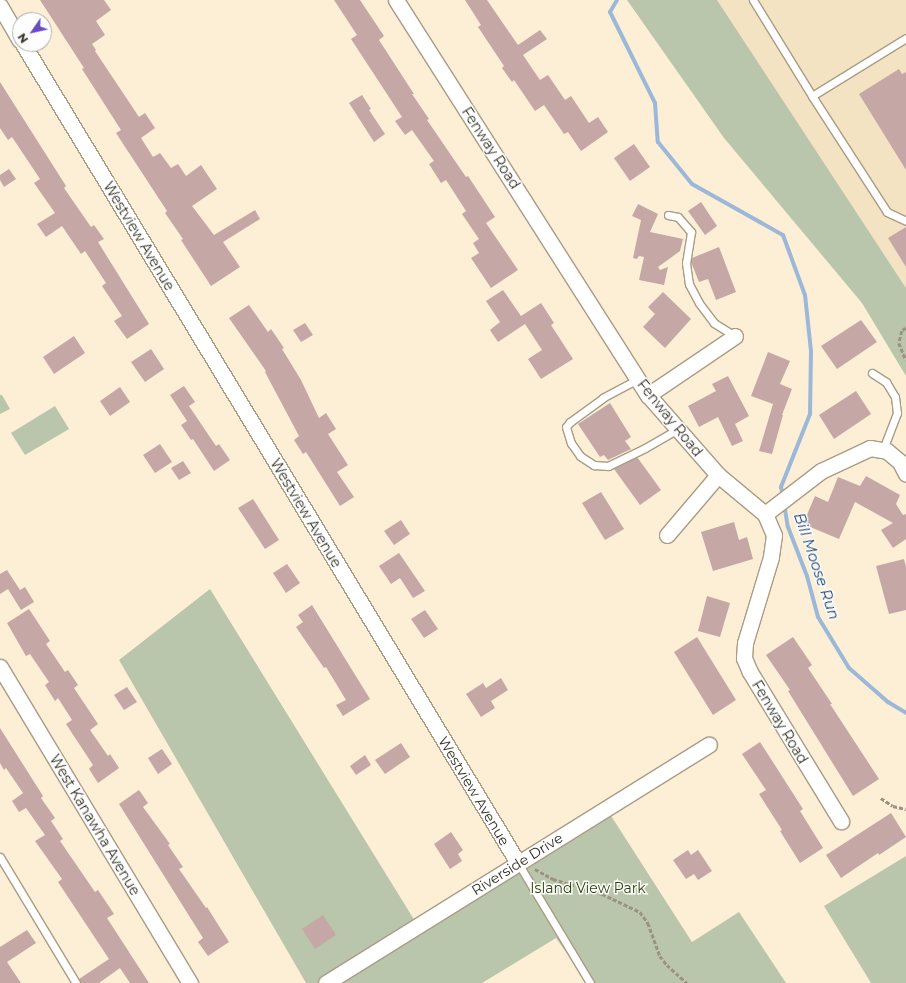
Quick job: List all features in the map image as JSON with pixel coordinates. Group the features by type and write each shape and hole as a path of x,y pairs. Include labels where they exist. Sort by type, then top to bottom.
{"street":[{"name":"Fenway Road","path":"396,0 648,395 718,475 765,514 774,535 771,557 745,643 744,658 750,672 841,821"},
{"path":"0,6 12,26"},
{"name":"Westview Avenue","path":"28,52 518,863"},
{"path":"648,395 735,336"},
{"path":"765,514 821,470 870,448 887,451 900,462 906,474"},
{"path":"667,535 718,475"},
{"name":"West Kanawha Avenue","path":"0,668 190,983"},
{"name":"Riverside Drive","path":"326,983 709,745"}],"lane":[{"path":"753,0 812,96 887,212 906,221"},
{"path":"812,96 906,38"},
{"path":"668,215 678,216 691,232 686,263 689,284 699,303 714,323 735,336"},
{"path":"872,373 886,382 895,397 897,413 882,450"},
{"path":"638,379 603,398 570,422 566,427 571,443 580,456 594,465 608,466 645,448 678,429"},
{"path":"0,857 76,983"},
{"name":"Westview Avenue","path":"518,863 590,983"}],"path":[{"path":"906,328 902,331 899,343 906,360"},
{"path":"881,798 893,806 906,809"},
{"path":"518,863 529,866 553,879 602,894 640,912 648,923 660,956 667,965 688,983"}],"shaded area":[{"path":"717,0 906,0 906,288"}],"green space":[{"path":"627,0 717,0 906,288 906,376 862,303 724,138"},
{"path":"0,395 2,395 10,409 0,414"},
{"path":"55,406 69,429 25,455 11,433"},
{"name":"Island View Park","path":"210,589 418,926 606,808 692,942 739,912 786,983 588,983 556,938 482,983 306,983 119,660"},
{"path":"906,856 906,983 871,983 824,906"}],"building":[{"path":"40,0 104,0 111,10 96,21 105,35 92,44 96,50 95,51 139,117 145,113 155,128 141,138 153,157 160,153 171,168 178,164 186,176 201,165 217,189 192,206 214,235 255,210 260,219 223,242 240,267 211,286 181,240 183,239 165,213 167,211 116,133 121,130 52,19 52,12 48,12"},
{"path":"334,0 360,0 384,36 379,40 429,119 427,120 466,177 468,176 495,217 486,223 518,270 491,288 471,258 479,253 473,243 479,239 462,214 466,211 446,180 441,183 429,164 434,161 412,130 405,135 395,121 402,117 351,39 357,35"},
{"path":"465,0 487,0 518,45 540,30 547,39 523,55 540,80 548,75 565,100 571,96 589,123 598,117 608,132 581,151 568,132 564,134 544,105 535,111 514,80 512,82 502,68 504,66 478,27 481,25"},
{"path":"899,69 902,74 906,72 906,170 859,94"},
{"path":"0,82 66,186 64,188 91,227 94,225 104,239 98,242 149,324 127,339 114,321 122,316 102,286 106,283 85,251 81,254 62,226 46,237 37,224 55,213 34,183 40,179 12,137 8,140 0,128"},
{"path":"362,95 371,109 369,110 385,134 374,142 349,103"},
{"path":"634,144 650,167 630,181 614,158"},
{"path":"9,169 16,179 4,187 0,180 0,175"},
{"path":"701,202 717,226 705,235 688,211"},
{"path":"638,204 658,214 650,232 683,239 680,251 658,267 660,270 668,267 664,285 639,280 644,257 639,256 637,259 633,258 641,220 632,216"},
{"path":"906,227 906,267 888,238"},
{"path":"719,247 736,292 716,300 708,279 699,282 691,262 692,258"},
{"path":"503,290 521,316 541,303 554,323 551,325 573,359 541,379 528,359 542,350 525,324 498,342 490,330 500,322 486,301"},
{"path":"663,292 691,319 665,348 643,327 655,314 648,307"},
{"path":"249,305 268,332 271,329 284,348 282,349 301,380 319,418 326,413 336,429 328,434 348,465 337,472 354,497 340,506 306,452 303,454 294,440 299,436 265,372 266,371 229,318"},
{"path":"861,320 877,342 837,369 821,346"},
{"path":"305,323 313,335 301,342 293,330"},
{"path":"74,336 85,353 54,374 43,357"},
{"path":"151,349 164,369 145,382 131,362"},
{"path":"768,352 790,361 780,384 792,389 782,415 772,454 759,451 773,404 751,396"},
{"path":"728,376 749,416 735,424 743,441 732,446 718,417 699,427 688,406 716,391 712,384"},
{"path":"184,386 195,402 189,406 216,446 219,444 230,460 214,471 193,439 191,440 181,425 187,421 170,395"},
{"path":"120,387 130,402 110,416 100,401"},
{"path":"856,391 871,414 834,439 819,415"},
{"path":"610,403 631,437 625,441 631,449 608,460 604,455 600,457 578,424"},
{"path":"160,444 172,462 155,473 143,455"},
{"path":"637,457 661,490 640,505 614,469"},
{"path":"183,461 191,473 179,480 171,468"},
{"path":"866,476 900,495 896,504 903,515 906,514 906,539 893,548 881,530 893,523 855,502 839,539 803,524 815,496 828,502 838,477 860,486"},
{"path":"601,492 624,529 605,540 582,503"},
{"path":"253,499 279,540 265,549 238,508"},
{"path":"401,520 410,534 394,545 384,531"},
{"path":"734,522 739,540 747,537 753,559 713,571 701,532"},
{"path":"399,553 425,591 413,598 400,578 391,584 379,566"},
{"path":"904,559 906,567 906,610 889,614 876,566"},
{"path":"287,564 300,583 286,593 273,573"},
{"path":"7,570 20,590 25,587 34,602 21,610 8,589 0,594 0,574"},
{"path":"707,596 730,603 720,637 698,631"},
{"path":"312,605 370,699 343,716 336,705 346,700 326,667 324,668 296,627 303,622 298,615"},
{"path":"29,609 50,641 46,644 65,672 68,670 78,685 74,688 98,724 90,730 108,756 110,754 119,768 98,783 89,769 93,765 66,724 72,720 58,698 55,701 45,685 49,682 30,654 26,656 7,623"},
{"path":"425,610 438,629 424,638 411,619"},
{"path":"697,637 736,700 713,715 674,652"},
{"path":"793,637 812,665 808,668 879,779 853,796 788,691 790,690 766,655"},
{"path":"501,678 508,690 491,701 495,708 481,717 466,694 483,683 486,688"},
{"path":"127,687 137,702 124,710 114,695"},
{"path":"0,728 43,796 41,798 55,818 51,821 63,839 60,841 95,892 98,890 114,914 107,918 149,983 130,983 120,968 99,983 81,983 79,979 109,959 58,882 62,879 35,841 45,835 26,808 19,812 12,801 23,793 6,768 4,770 0,763"},
{"path":"760,742 803,809 800,811 823,848 800,863 780,831 782,830 759,794 766,790 742,754"},
{"path":"401,743 410,757 385,774 375,760"},
{"path":"162,749 172,764 158,774 148,758"},
{"path":"365,755 371,765 356,775 350,766"},
{"path":"139,790 148,803 143,807 170,844 168,845 183,867 179,869 206,908 207,907 229,942 208,956 198,942 203,938 119,804"},
{"path":"891,813 906,837 879,855 878,853 841,878 826,855"},
{"path":"451,832 463,850 458,854 462,861 450,869 434,844"},
{"path":"688,850 691,855 698,850 712,871 698,880 694,874 686,879 673,860"},
{"path":"323,915 336,935 315,949 302,929"},
{"path":"27,930 36,943 7,962 21,983 0,983 0,947"}],"waterway":[{"name":"Bill Moose Run","path":"617,0 610,12 655,103 658,142 692,184 783,235 805,295 811,351 810,414 781,487 783,496"},
{"name":"Bill Moose Run","path":"784,503 788,527 807,576 818,617 849,668 888,702 906,713"}]}
